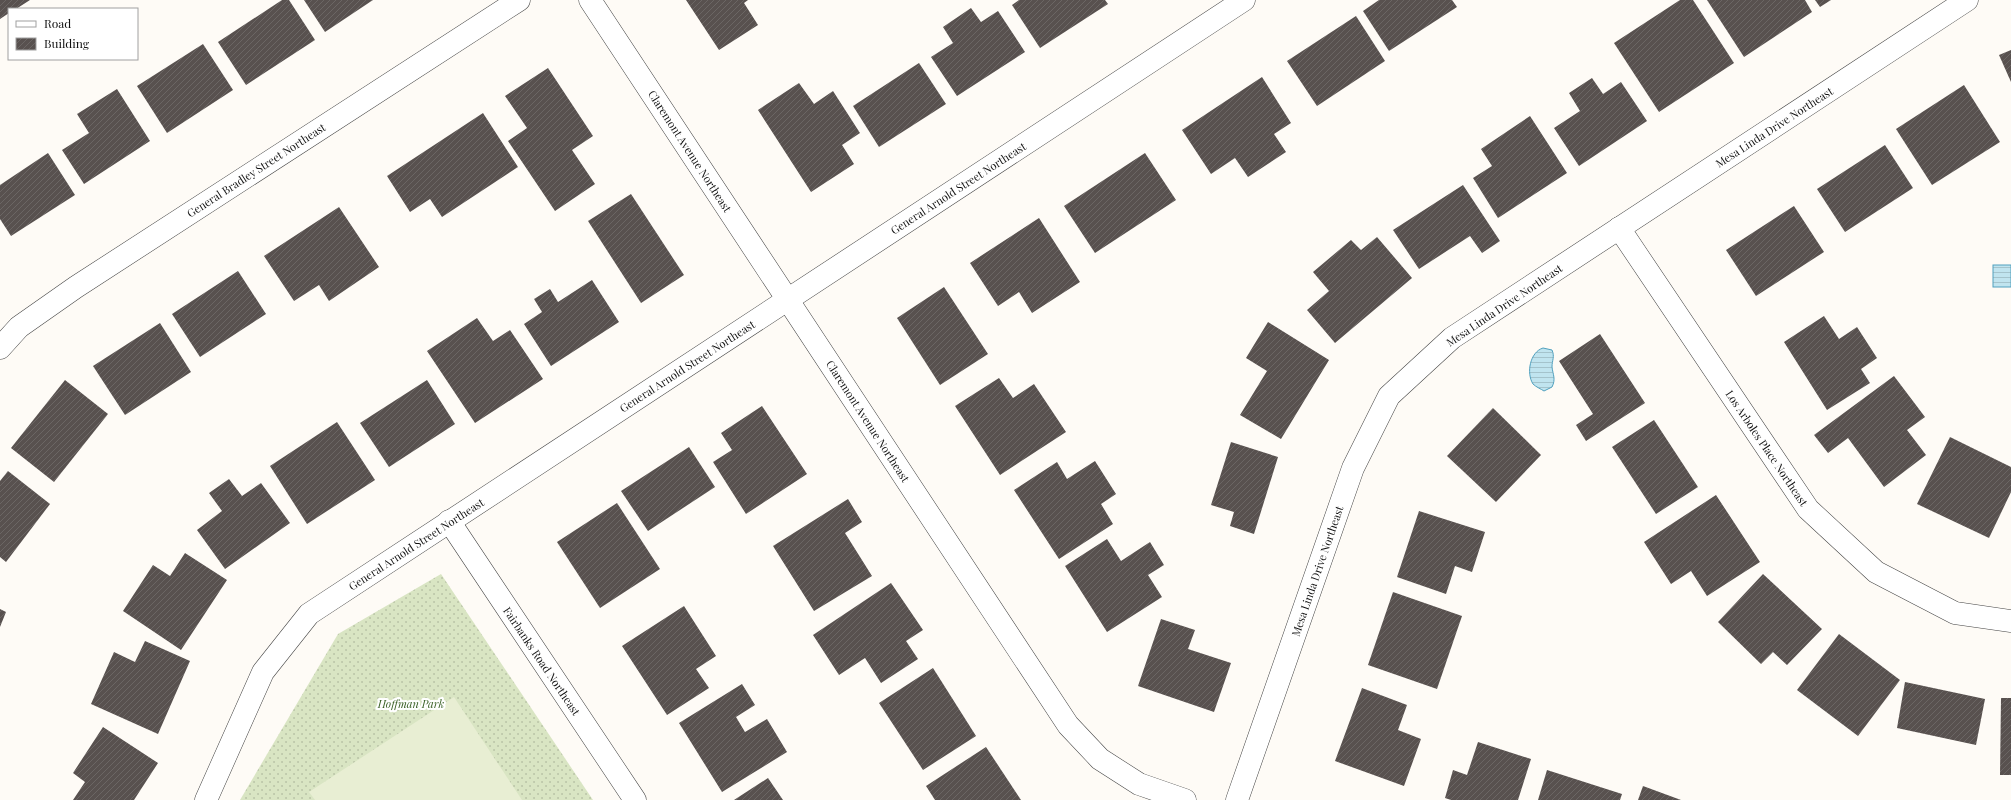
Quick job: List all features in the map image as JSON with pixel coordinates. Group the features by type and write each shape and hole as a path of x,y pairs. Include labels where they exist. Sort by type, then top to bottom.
{"street":[{"name":"General Bradley Street Northeast","path":"0,348 19,327 76,287 518,0"},
{"name":"Claremont Avenue Northeast","path":"590,0 1068,725 1100,759 1139,784 1185,800"},
{"name":"General Arnold Street Northeast","path":"206,800 263,672 309,614 1244,0"},
{"name":"Mesa Linda Drive Northeast","path":"1237,800 1352,468 1389,396 1452,338 1967,0"},
{"name":"Los Arboles Place Northeast","path":"1619,228 1808,509 1876,572 1956,613 2011,621"},
{"name":"Fairbanks Road Northeast","path":"449,522 635,800"}],"green space":[{"name":"Hoffman Park","path":"441,574 593,800 240,800 338,634"},
{"path":"454,697 522,800 315,800 309,792"}],"water":[{"path":"1993,265 2011,265 2011,287 1993,287"},
{"path":"1543,348 1552,350 1553,352 1552,367 1554,379 1552,387 1544,391 1533,384 1530,374 1530,363 1532,358 1539,350"}],"building":[{"path":"0,0 30,0 18,8 8,8 8,14 0,19"},
{"path":"282,0 289,0 315,40 246,85 218,42"},
{"path":"304,0 373,0 325,32"},
{"path":"686,0 748,0 744,3 758,25 719,50"},
{"path":"1019,0 1105,0 1108,4 1040,48 1012,5"},
{"path":"1379,0 1452,0 1457,7 1389,51 1363,11"},
{"path":"1680,0 1693,0 1734,63 1659,112 1614,43"},
{"path":"1707,0 1805,0 1812,12 1744,57"},
{"path":"1815,0 1831,0 1820,7"},
{"path":"971,8 981,22 998,11 1025,52 957,96 931,57 953,43 943,27"},
{"path":"1356,16 1385,61 1317,106 1287,61"},
{"path":"203,44 233,90 167,133 137,86"},
{"path":"2011,50 2011,82 1999,55"},
{"path":"919,63 946,104 879,147 853,106"},
{"path":"548,68 593,136 572,150 595,184 555,211 508,141 527,128 505,96"},
{"path":"1262,77 1291,123 1274,134 1286,152 1248,177 1235,158 1211,174 1182,130"},
{"path":"1592,78 1603,94 1621,82 1647,121 1579,166 1554,128 1580,111 1569,93"},
{"path":"799,83 814,104 833,91 860,133 842,145 854,164 811,192 758,110"},
{"path":"1964,85 2000,142 1932,185 1896,129"},
{"path":"117,89 150,141 84,184 62,150 89,133 77,114"},
{"path":"483,113 518,167 442,217 430,199 410,212 387,176"},
{"path":"1530,116 1567,173 1498,218 1473,178 1492,166 1481,149"},
{"path":"1885,145 1913,188 1845,232 1817,189"},
{"path":"48,153 75,195 11,236 0,219 0,185"},
{"path":"1145,153 1176,200 1095,253 1064,206"},
{"path":"1463,185 1500,241 1482,253 1470,236 1419,269 1393,230"},
{"path":"631,194 684,275 641,303 588,221"},
{"path":"1794,206 1824,252 1756,296 1726,250"},
{"path":"339,207 379,267 329,301 319,285 294,301 264,256"},
{"path":"1039,218 1080,282 1032,313 1019,292 998,306 970,263"},
{"path":"1377,237 1412,278 1335,343 1307,310 1329,291 1313,272 1351,240 1361,250"},
{"path":"238,271 266,314 200,357 172,314"},
{"path":"592,280 619,322 551,366 524,324 542,312 534,299 550,289 558,302"},
{"path":"944,287 988,354 940,385 897,318"},
{"path":"1824,316 1839,339 1857,327 1877,358 1861,369 1870,383 1827,410 1784,342"},
{"path":"477,318 493,341 510,330 543,379 475,423 427,351"},
{"path":"1268,322 1329,360 1281,439 1240,415 1267,371 1246,358"},
{"path":"160,323 191,372 125,415 93,366"},
{"path":"1600,334 1645,403 1586,441 1576,425 1593,414 1559,361"},
{"path":"1894,376 1925,417 1907,430 1926,455 1884,487 1848,438 1828,453 1814,435"},
{"path":"999,378 1013,398 1034,384 1066,432 1000,475 955,406"},
{"path":"65,380 108,414 54,482 11,448"},
{"path":"427,380 455,424 389,467 360,423"},
{"path":"762,406 807,474 746,514 713,462 732,450 721,433"},
{"path":"1493,408 1541,455 1496,502 1447,456"},
{"path":"1654,420 1698,487 1656,514 1612,447"},
{"path":"337,422 375,480 307,524 270,466"},
{"path":"1950,437 2011,467 2011,492 1989,538 1917,504"},
{"path":"1231,442 1278,457 1254,534 1230,526 1234,512 1211,505"},
{"path":"689,447 715,487 648,531 621,491"},
{"path":"1095,461 1116,494 1101,504 1113,524 1059,559 1014,490 1057,462 1067,479"},
{"path":"8,471 50,504 6,562 0,557 0,481"},
{"path":"229,479 242,496 261,483 290,523 225,569 197,530 222,511 209,493"},
{"path":"1716,495 1760,562 1707,596 1691,571 1671,584 1644,542"},
{"path":"848,499 862,522 845,533 872,576 814,611 773,546"},
{"path":"617,503 660,569 600,608 557,542"},
{"path":"1419,511 1485,532 1472,572 1455,566 1446,594 1397,577"},
{"path":"1107,539 1121,561 1150,542 1164,565 1148,575 1162,597 1107,632 1065,566"},
{"path":"185,553 227,580 181,650 123,611 153,565 170,576"},
{"path":"1763,574 1822,629 1787,665 1773,652 1761,664 1718,622"},
{"path":"891,583 923,630 906,641 918,659 881,683 865,658 839,675 813,635"},
{"path":"1393,592 1462,616 1437,689 1368,665"},
{"path":"684,606 716,656 696,669 709,688 667,715 622,646"},
{"path":"0,609 6,612 0,627"},
{"path":"1161,619 1195,630 1188,649 1231,663 1214,712 1138,686"},
{"path":"1839,634 1900,680 1858,736 1797,690"},
{"path":"145,641 190,661 158,734 91,704 114,652 135,662"},
{"path":"933,668 976,736 923,770 879,703"},
{"path":"1905,682 1985,699 1976,745 1897,728"},
{"path":"742,684 755,705 736,717 745,732 767,719 787,752 722,792 679,723"},
{"path":"1362,688 1407,705 1398,730 1421,739 1404,786 1335,761"},
{"path":"2001,698 2011,698 2011,775 2000,775"},
{"path":"103,727 158,763 134,800 73,800 85,782 73,773"},
{"path":"1478,742 1531,759 1518,800 1451,800 1445,798 1453,770 1467,775"},
{"path":"986,747 1021,800 935,800 926,786"},
{"path":"1547,770 1622,794 1620,800 1538,800"},
{"path":"768,778 783,800 734,800"},
{"path":"1643,786 1681,800 1638,800"}]}
